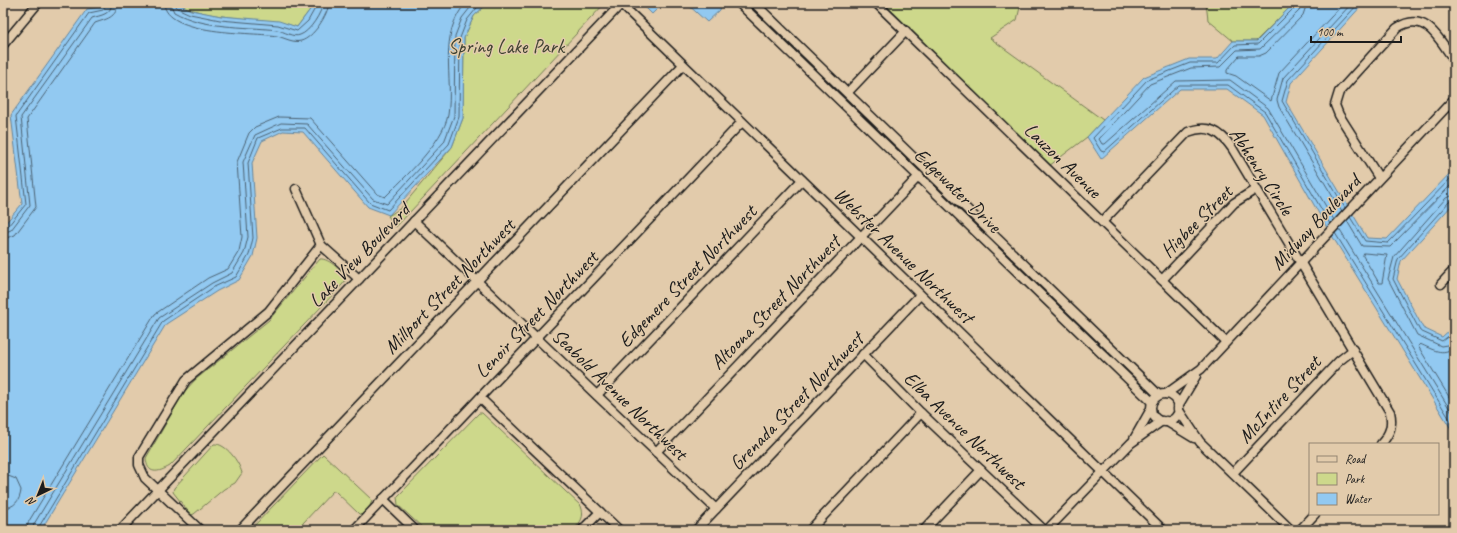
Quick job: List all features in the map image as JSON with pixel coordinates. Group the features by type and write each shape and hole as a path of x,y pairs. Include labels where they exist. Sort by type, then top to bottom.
{"street":[{"path":"3,45 36,6 26,3"},
{"name":"Edgewater Drive","path":"739,3 919,176 1151,406"},
{"name":"Edgewater Drive","path":"754,3 1163,394"},
{"name":"Lauzon Avenue","path":"876,3 1226,342"},
{"name":"Webster Avenue Northwest","path":"622,4 683,65 1163,530"},
{"name":"Lake View Boulevard","path":"120,530 622,4"},
{"path":"1379,178 1339,114 1335,105 1339,92 1397,28 1404,24 1418,22 1431,29 1454,60"},
{"path":"848,92 906,32"},
{"name":"Millport Street Northwest","path":"240,530 683,65"},
{"name":"Midway Boulevard","path":"1178,408 1201,369 1454,99"},
{"name":"Lenoir Street Northwest","path":"354,530 742,122"},
{"name":"Abhenry Circle","path":"1102,222 1188,132 1196,129 1215,130 1232,148 1390,412 1392,421 1390,430 1382,443"},
{"name":"Altoona Street Northwest","path":"656,452 919,176"},
{"name":"Edgemere Street Northwest","path":"597,395 802,180"},
{"path":"296,189 321,244 359,280"},
{"name":"Higbee Street","path":"1162,280 1234,204 1256,189"},
{"name":"Seabold Avenue Northwest","path":"414,221 716,509"},
{"path":"200,530 140,472 138,465 139,457 182,386 191,374 269,311 321,244"},
{"path":"1441,284 1454,270"},
{"name":"Grenada Street Northwest","path":"696,530 920,295"},
{"name":"McIntire Street","path":"1233,473 1339,361 1353,350"},
{"name":"Elba Avenue Northwest","path":"863,354 921,413 1044,530"},
{"name":"Midway Boulevard","path":"1163,394 1201,369"},
{"path":"1131,443 1151,406 1163,394 1176,399 1178,408 1200,442"},
{"path":"480,398 619,530"},
{"path":"1151,406 1154,416 1200,442 1291,530"},
{"path":"1047,530 1131,443 1164,421 1176,416 1178,408"},
{"path":"810,530 921,413"},
{"path":"924,530 981,470"},
{"path":"383,499 415,530"},
{"path":"582,530 600,512"},
{"path":"1300,530 1314,515"}],"green space":[{"path":"315,3 297,27 282,23 207,14 177,4"},
{"name":"Spring Lake Park","path":"488,3 605,3 396,227 388,216 401,208 452,147 463,118 464,38 474,16"},
{"path":"884,3 1021,3 1017,20 990,38 1103,120 1087,137 1049,166"},
{"path":"1206,3 1294,3 1256,41 1233,41 1208,20"},
{"path":"320,259 324,259 332,263 339,270 345,281 342,285 170,466 157,471 151,470 148,467 146,458 184,392 195,380 269,320"},
{"path":"479,413 482,413 581,506 583,513 582,519 573,530 425,530 398,505 397,497"},
{"path":"214,444 223,447 231,454 242,473 235,483 224,489 191,515 173,492 174,488"},
{"path":"323,454 371,499 372,501 365,512 362,515 359,514 335,491 333,491 303,523 302,526 307,530 250,530"}],"water":[{"path":"104,3 177,3 191,10 221,16 279,21 297,27 315,3 488,3 474,16 464,38 463,118 452,147 389,215 368,207 303,132 283,131 262,141 252,163 257,238 253,256 239,280 217,291 166,324 41,530 3,530 3,496 6,490 3,489 3,226 22,204 11,115 87,9 101,7"},
{"path":"648,3 663,3 652,14 645,7"},
{"path":"686,3 719,3 721,5 720,10 707,22"},
{"path":"1294,3 1364,3 1291,83 1286,102 1367,238 1387,239 1454,169 1454,203 1401,261 1397,279 1423,328 1442,337 1454,326 1453,432 1326,226 1263,115 1227,89 1180,89 1101,159 1087,137 1144,77 1189,59 1217,59 1233,41 1257,41"}]}
